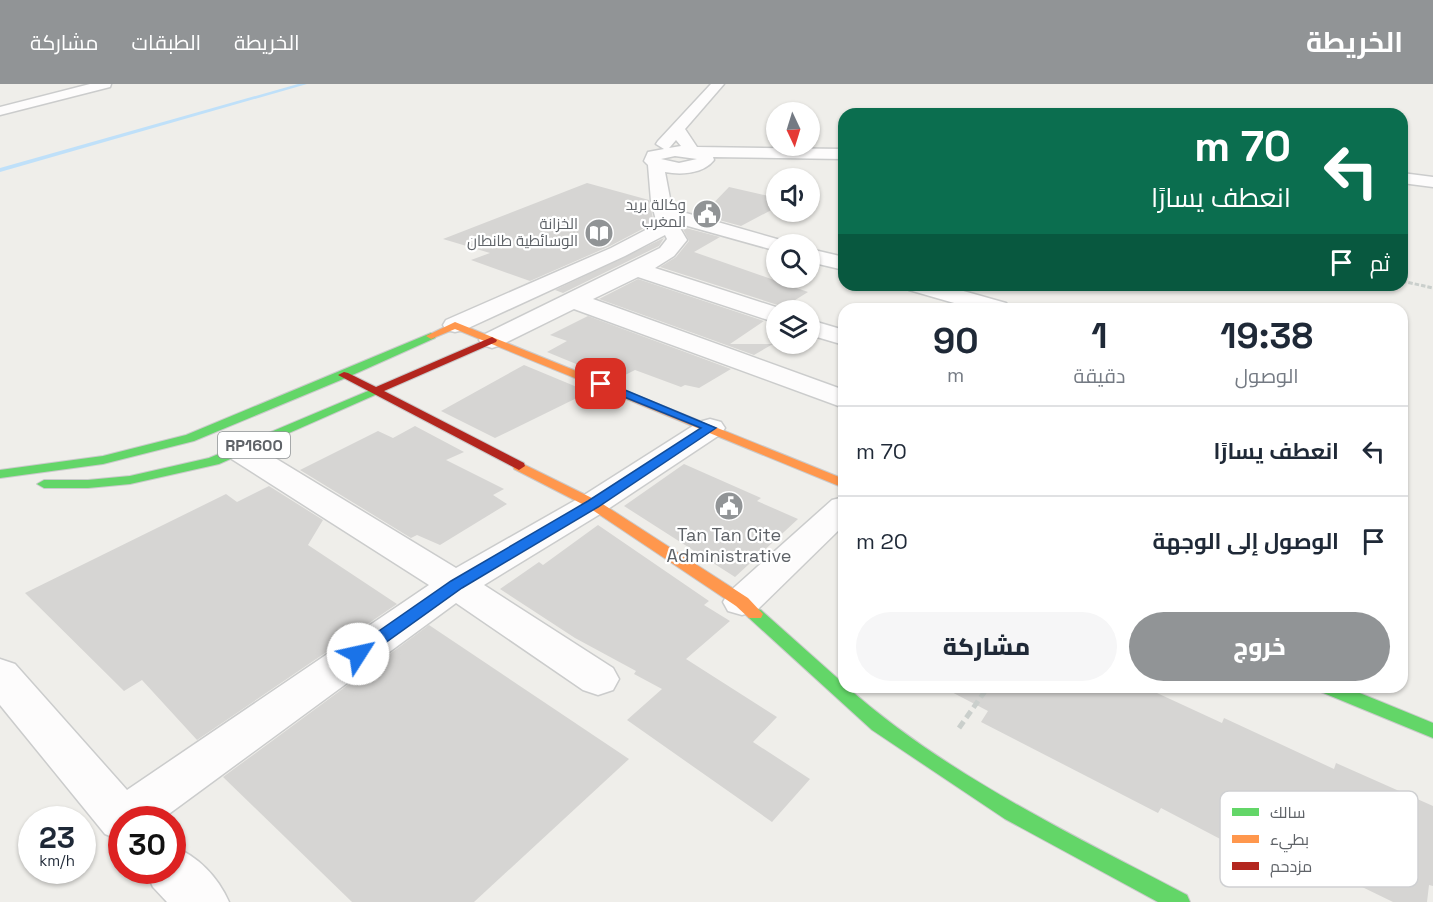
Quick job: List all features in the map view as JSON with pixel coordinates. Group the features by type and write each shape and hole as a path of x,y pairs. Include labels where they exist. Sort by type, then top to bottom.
{"main road":[{"path":"455,325 838,481"},
{"name":"RP1600","path":"0,474 104,460 162,447 216,429 455,325"},
{"name":"RP1600","path":"0,480 66,486 124,482 185,470 241,451 492,340"},
{"path":"344,375 593,504 741,602 838,689"},
{"path":"842,693 878,725 934,764 1012,813 1179,902"},
{"path":"1341,693 1433,731"}],"street":[{"path":"0,111 105,84"},
{"path":"492,340 637,269 673,246 677,240 666,219 658,193 658,159 670,136 718,84"},
{"path":"677,128 691,159"},
{"path":"658,159 838,154"},
{"path":"658,193 691,159"},
{"path":"1408,179 1433,182"},
{"path":"455,325 618,252 666,219 766,242"},
{"path":"820,258 838,262"},
{"path":"637,269 766,312"},
{"path":"938,291 980,303"},
{"path":"573,300 838,398"},
{"path":"820,330 838,336"},
{"path":"142,806 456,585 593,504 710,428"},
{"path":"241,451 456,585 598,679"},
{"path":"741,602 838,513"},
{"path":"0,675 112,806"},
{"path":"185,884 202,902"}],"path":[{"path":"1408,282 1433,288"},
{"path":"934,764 984,693"}],"building":[{"path":"587,183 649,200 654,223 610,246 530,281 471,260 490,253 443,239"},
{"path":"729,187 766,195 766,213 741,226 686,211 702,215"},
{"path":"682,227 720,237 694,252 766,277 766,288 797,288 808,292 795,300 766,301 660,267 676,257 689,241"},
{"path":"664,238 659,246 563,293 555,290"},
{"path":"638,279 764,321 730,344 766,344 766,348 754,355 599,299"},
{"path":"588,316 731,369 699,388 685,385 681,387 635,370 615,380 547,352 567,341 550,335"},
{"path":"524,365 589,392 495,438 441,411"},
{"path":"415,426 464,452 446,460 504,489 493,495 507,504 440,545 417,535 411,538 300,470 378,431 393,438"},
{"path":"684,464 761,498 757,501 798,519 735,577 624,506"},
{"path":"269,486 323,520 308,545 397,604 197,740 142,680 124,691 25,593 226,494 237,502"},
{"path":"598,525 709,601 704,605 730,621 686,659 777,717 753,742 810,779 772,822 627,720 662,689 634,674 636,671 575,638 500,589 539,562 543,565"},
{"path":"429,625 629,759 474,902 352,902 223,777"},
{"path":"954,693 1157,693 1222,723 1224,718 1334,769 1336,763 1399,791 1220,791 1220,839 1161,808 1158,813 981,722 988,711"},
{"path":"1418,799 1433,806 1433,886 1429,885 1427,902 1393,902 1362,887 1418,887"}],"waterway":[{"path":"0,170 304,84"}],"traffic: fast":[{"path":"0,474 103,460 190,438 344,375 431,336"},
{"path":"44,484 88,484 130,480 214,461 380,389"},
{"path":"755,614 838,689"},
{"path":"843,693 878,725 1012,813 1179,902"},
{"path":"1341,693 1433,731"}],"traffic: slow":[{"path":"431,336 455,325 838,482"},
{"path":"519,466 593,504 742,602 755,614"}],"traffic: jam":[{"path":"380,389 492,340"},
{"path":"344,375 519,466"}],"place":[{"name":"وكالة بريد المغرب","path":"707,214"},
{"name":"الخزانة الوسائطية طانطان","path":"599,233"},
{"name":"Tan Tan Cite Administrative","path":"729,506"}],"route":[{"path":"358,654 456,585 593,504 710,428 601,384"}]}
